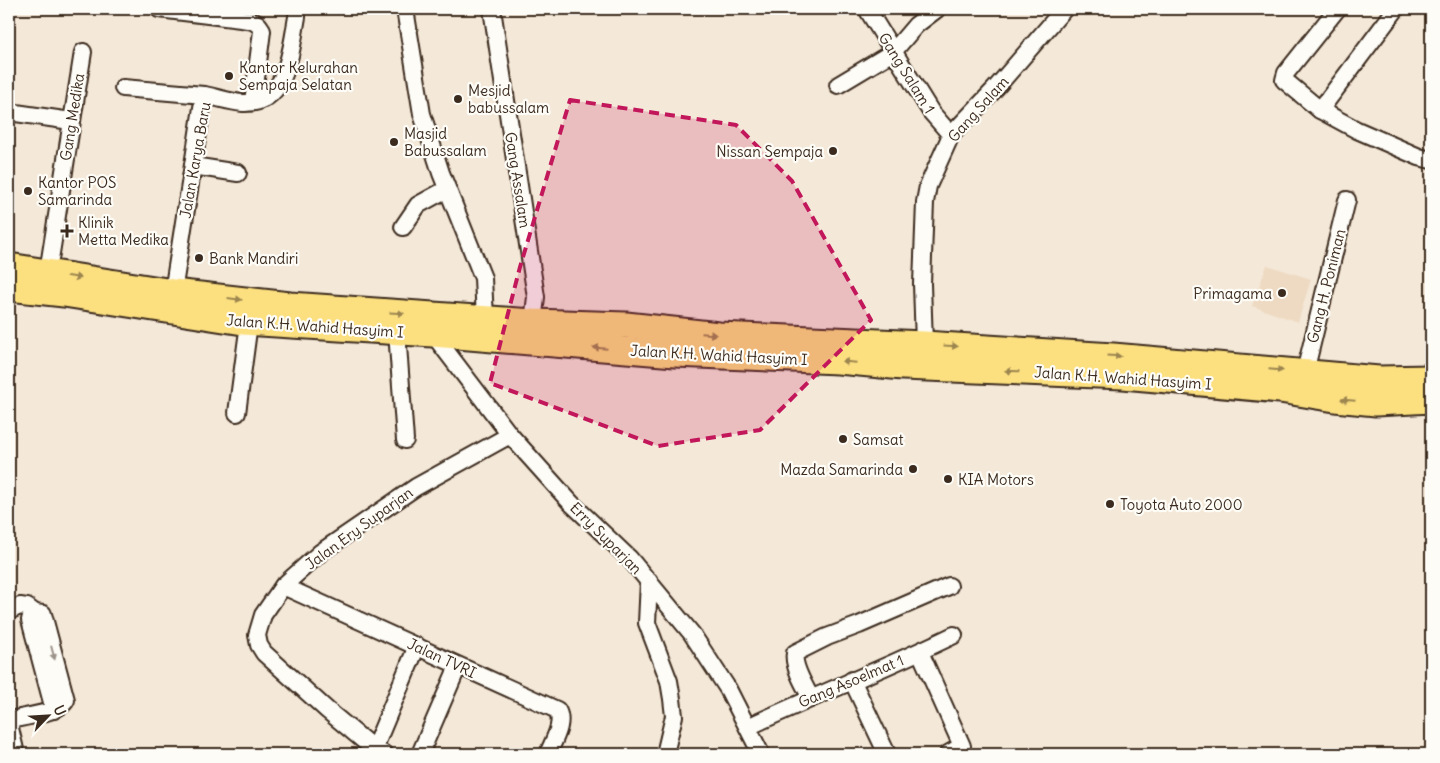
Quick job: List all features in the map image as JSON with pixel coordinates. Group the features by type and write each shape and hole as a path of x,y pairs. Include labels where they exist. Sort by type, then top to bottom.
{"main road":[{"name":"Jalan K.H. Wahid Hasyim I","path":"9,266 173,292 290,305 484,319 626,326 673,342 719,335 924,344 1113,356 1304,372 1378,391 1431,400"},
{"name":"Jalan K.H. Wahid Hasyim I","path":"9,288 64,294 250,323 433,334 673,342 903,367 1122,376 1280,390 1335,399 1431,378"}],"street":[{"path":"159,9 254,21 259,25 262,31 253,102 266,98 277,88 286,72 297,9"},
{"path":"405,9 422,114 447,189 483,278 484,319"},
{"name":"Gang Assalam","path":"492,9 536,297 533,322"},
{"name":"Gang Salam 1","path":"867,9 931,112 950,136"},
{"path":"838,85 893,52 916,25 937,9"},
{"name":"Gang Salam","path":"924,344 922,284 925,202 928,186 950,136 994,90 1064,9"},
{"path":"1337,9 1286,72 1284,79 1320,110 1357,130 1419,157 1431,160"},
{"path":"1320,110 1396,9"},
{"name":"Gang Medika","path":"48,272 83,52"},
{"path":"123,88 204,95"},
{"name":"Jalan Karya Baru","path":"173,292 204,95 243,103 253,102"},
{"path":"9,112 71,121"},
{"path":"193,166 238,173"},
{"path":"403,227 418,205 447,189"},
{"name":"Gang H. Poniman","path":"1304,372 1347,200"},
{"path":"237,413 250,323"},
{"path":"397,332 404,440"},
{"name":"Erry Suparjan","path":"433,334 510,435 571,503 630,559 692,634 728,688 761,754"},
{"name":"Jalan Ery Suparjan","path":"379,752 327,710 264,653 259,645 258,636 263,615 283,586 321,552 416,487 510,435"},
{"path":"649,581 647,623 669,681 674,716 664,754"},
{"name":"Jalan TVRI","path":"283,586 557,710 561,722 548,754"},
{"path":"810,698 797,666 795,653 827,637 949,586"},
{"path":"9,611 20,606 27,606 35,613 43,614 66,700 64,704 54,710 9,722 16,754"},
{"name":"Gang Asoelmat 1","path":"748,727 810,698 920,652 954,635"},
{"path":"379,752 417,646"},
{"path":"920,652 962,746 948,754"},
{"path":"420,754 458,666"},
{"path":"852,680 887,754"}],"highlighted area":[{"path":"570,100 736,125 792,181 871,320 760,430 658,446 490,383 520,267"}],"shaded area":[{"name":"Primagama","path":"1267,265 1311,279 1298,322 1252,306"}],"place":[{"name":"Kantor Kelurahan Sempaja Selatan","path":"229,76"},
{"name":"Mesjid babussalam","path":"458,99"},
{"name":"Masjid Babussalam","path":"394,142"},
{"name":"Nissan Sempaja","path":"833,151"},
{"name":"Kantor POS Samarinda","path":"28,191"},
{"name":"Klinik Metta Medika","path":"67,231"},
{"name":"Bank Mandiri","path":"199,258"},
{"name":"Primagama","path":"1282,293"},
{"name":"Samsat","path":"843,439"},
{"name":"Mazda Samarinda","path":"913,469"},
{"name":"KIA Motors","path":"948,479"},
{"name":"Toyota Auto 2000","path":"1110,504"}]}
